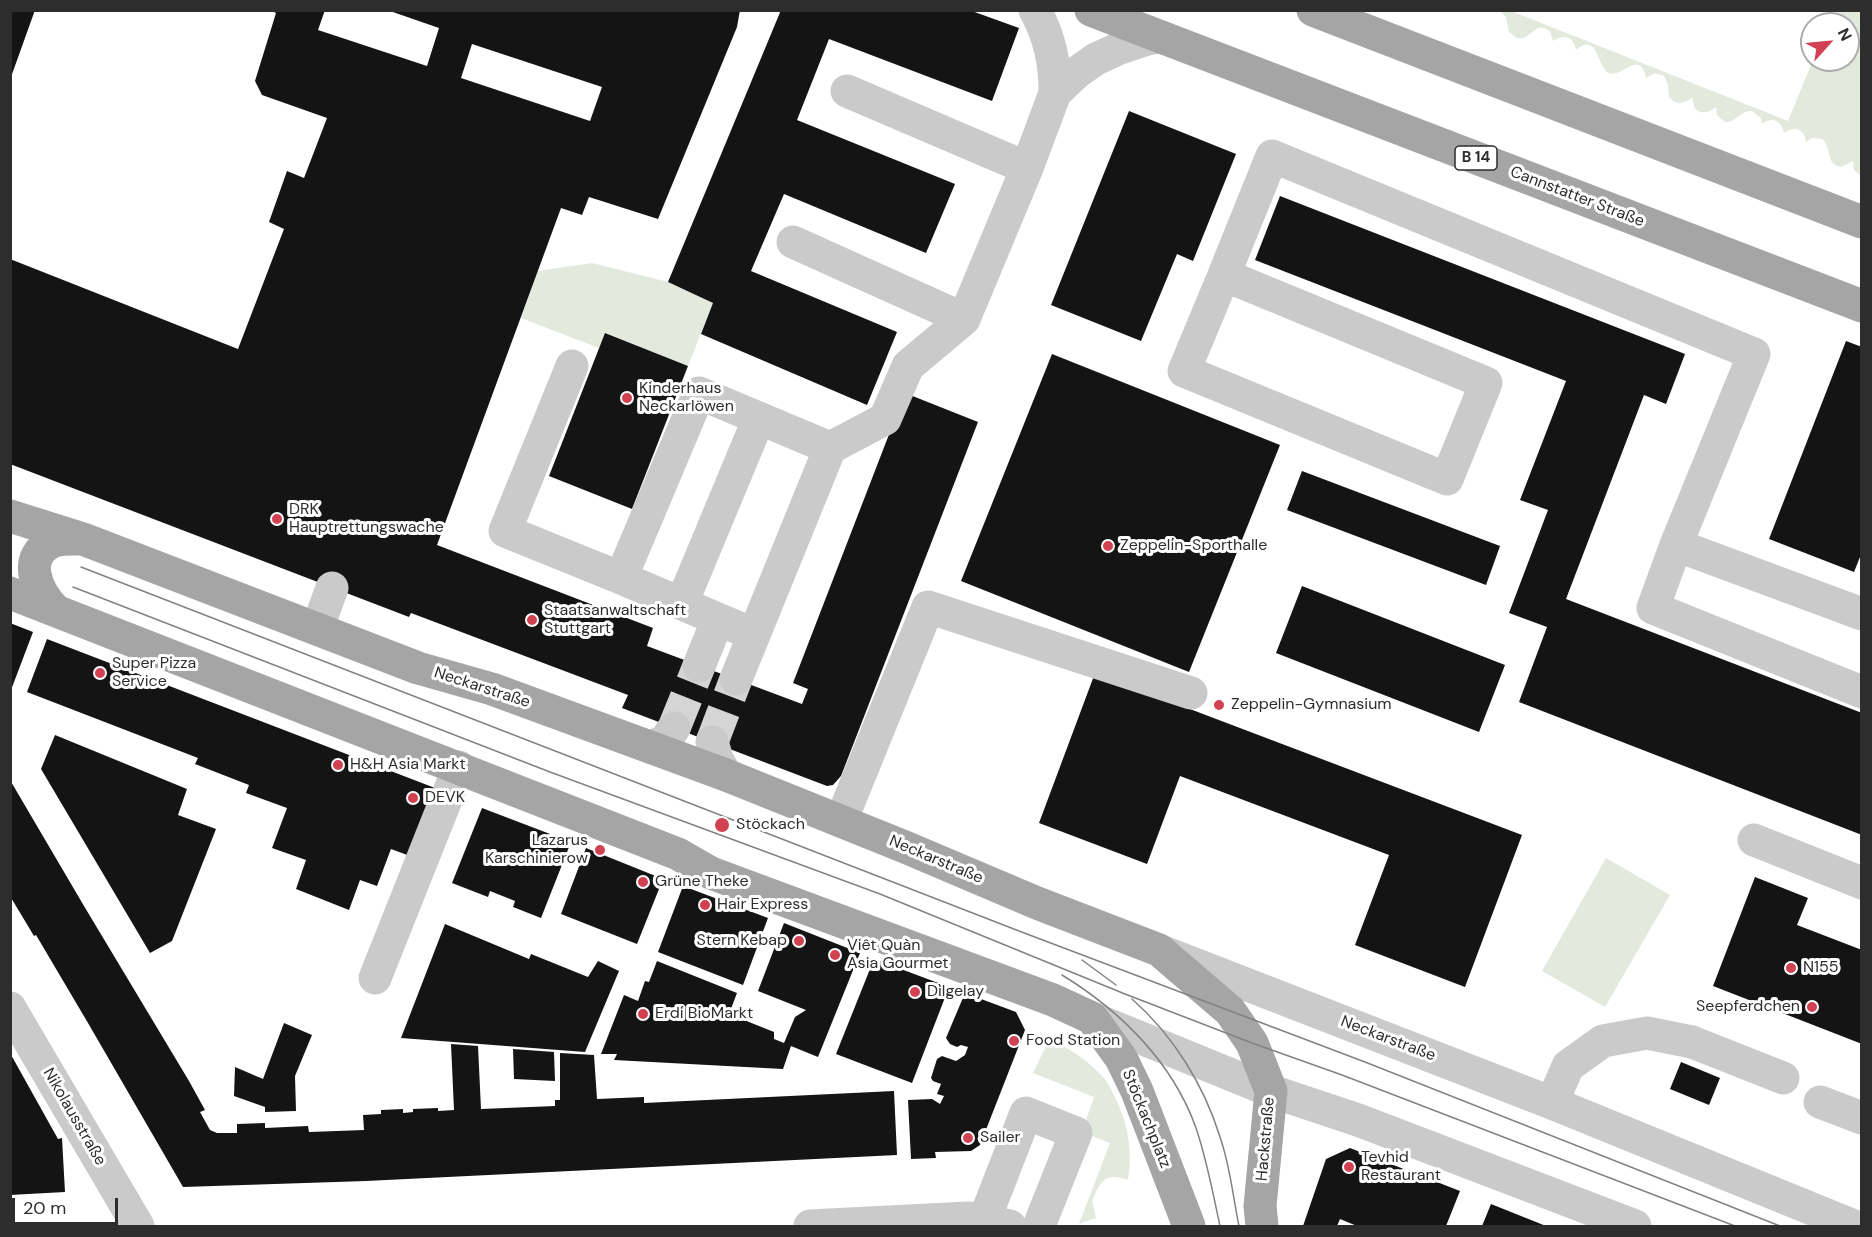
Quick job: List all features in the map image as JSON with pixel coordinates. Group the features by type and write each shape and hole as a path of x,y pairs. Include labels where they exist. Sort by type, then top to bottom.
{"main road":[{"name":"Cannstatter Straße","path":"1091,10 1862,306"},
{"path":"1313,10 1862,222"},
{"name":"Neckarstraße","path":"10,516 83,539 418,668 662,737 726,775 1037,903 1159,950"},
{"path":"55,610 43,598 36,585 34,572 36,561 42,550 53,542 68,538 83,539"},
{"path":"10,593 678,854 711,873 1053,1000 1092,1018"},
{"name":"Hackstraße","path":"1159,950 1230,1011 1252,1043 1271,1091 1260,1206 1262,1227"},
{"name":"Stöckachplatz","path":"1092,1018 1121,1058 1137,1092 1185,1223"}],"street":[{"path":"736,679 830,448 885,419 908,366 964,319 1056,93 1055,66 1050,43 1035,10"},
{"path":"1056,93 1076,73 1096,59 1119,48 1161,37"},
{"path":"847,91 1027,168"},
{"path":"1224,275 1486,383 1447,479 1184,371 1272,156 1754,354 1676,545 1653,608 1862,692"},
{"path":"793,242 964,319"},
{"path":"572,366 505,531 753,634"},
{"path":"621,578 699,393 830,448"},
{"path":"682,603 759,418"},
{"path":"1676,545 1862,614"},
{"path":"316,629 332,588"},
{"path":"841,821 928,608 1191,693"},
{"path":"699,666 718,619"},
{"path":"712,742 717,759 726,775"},
{"path":"375,978 459,767"},
{"path":"1755,840 1862,883"},
{"name":"Neckarstraße","path":"1159,950 1552,1103 1854,1227"},
{"name":"Nikolausstraße","path":"10,1008 138,1227"},
{"path":"1092,1018 1271,1091 1358,1120 1635,1227"},
{"path":"1552,1103 1568,1066 1603,1041 1647,1033 1692,1042 1783,1078"},
{"path":"1820,1102 1862,1118"},
{"path":"810,1227 935,1223 968,1218 997,1224 1026,1113 1076,1133 1042,1219"}],"shaded area":[{"path":"1500,11 1511,11 1788,121 1808,72 1860,72 1860,12 1833,12 1861,11 1861,176 1854,170 1853,161 1841,167 1832,162 1822,139 1812,138 1806,142 1801,131 1792,129 1784,133 1779,123 1769,120 1762,124 1761,118 1752,111 1744,112 1733,120 1725,122 1717,115 1716,107 1706,112 1695,109 1692,97 1683,102 1675,102 1669,97 1668,84 1664,76 1655,73 1646,78 1640,65 1609,73 1589,45 1583,45 1576,50 1571,39 1561,37 1553,41 1550,31 1541,27 1524,38 1517,38 1509,32 1506,17"},
{"path":"592,263 668,282 713,303 688,366 606,333 599,348 521,318 538,271"},
{"path":"1606,858 1670,895 1605,1007 1542,971"},
{"path":"1050,1038 1085,1060 1105,1079 1119,1107 1128,1137 1130,1158 1128,1180 1114,1177 1101,1183 1092,1201 1096,1218 1079,1224 1110,1143 1082,1132 1094,1097 1033,1073"}],"building":[{"path":"10,10 35,10 11,77 10,77"},
{"path":"270,10 325,10 318,30 427,66 439,28 387,10 740,10 737,27 658,219 589,197 582,215 561,208 437,545 653,628 647,646 802,704 808,689 793,683 905,393 978,422 841,776 833,785 827,786 622,708 628,695 411,613 409,617 10,464 10,259 238,349 284,229 269,222 287,171 304,178 327,118 262,95 255,81 276,13","holes":["472,44 602,87 590,121 461,78"]},
{"path":"781,10 969,10 1019,28 992,101 829,39 797,120 955,184 926,253 784,194 751,271 897,332 867,405 701,334 713,303 668,282"},
{"path":"1129,111 1236,154 1193,261 1177,254 1141,341 1051,305"},
{"path":"1280,196 1685,354 1666,404 1644,395 1566,599 1862,713 1862,835 1519,702 1547,627 1509,613 1548,510 1520,500 1566,381 1255,260"},
{"name":"Kinderhaus Neckarlöwen","path":"605,333 688,366 632,509 549,476"},
{"path":"1846,341 1862,347 1862,552 1854,572 1769,539"},
{"name":"Zeppelin-Sporthalle","path":"1052,354 1280,445 1189,672 961,581"},
{"path":"1302,471 1500,546 1486,585 1287,510"},
{"path":"1302,586 1505,665 1479,732 1276,653"},
{"path":"10,623 33,632 11,690 10,690"},
{"path":"47,639 435,788 410,856 391,849 377,886 360,880 349,910 296,889 306,860 272,848 287,808 246,793 249,785 195,764 198,758 27,692"},
{"path":"1095,673 1522,835 1465,987 1355,945 1389,855 1180,776 1147,864 1039,823"},
{"path":"55,735 187,789 178,815 216,829 172,941 150,953 41,769"},
{"path":"10,780 189,1081 205,1110 200,1112 210,1130 217,1133 237,1133 237,1124 265,1123 265,1128 308,1126 309,1132 364,1130 363,1115 381,1114 381,1110 403,1109 403,1113 413,1112 413,1109 454,1110 451,1044 478,1046 481,1109 555,1106 555,1100 560,1100 560,1053 594,1055 597,1099 644,1097 644,1103 894,1091 897,1155 366,1181 183,1187 36,935 34,936 10,896"},
{"path":"482,808 571,842 541,918 513,907 515,901 490,891 488,897 452,883"},
{"path":"586,848 663,879 637,944 561,914"},
{"name":"N155","path":"1755,877 1808,898 1797,925 1862,950 1862,1044 1713,986"},
{"path":"683,886 768,918 743,985 658,952"},
{"path":"784,923 860,953 818,1057 791,1046 783,1069 614,1060 617,1054 601,1054 624,995 638,1001 645,981 649,982 657,961 737,993 729,1014 774,1032 774,1039 784,1043 795,1017 806,1010 758,991"},
{"path":"445,924 529,959 531,954 588,977 598,961 619,971 585,1052 401,1038"},
{"path":"874,959 949,987 912,1083 836,1054"},
{"path":"965,993 1016,1012 1025,1030 980,1145 971,1151 935,1152 936,1158 911,1159 908,1100 932,1099 940,1104 944,1096 937,1094 941,1084 931,1078 937,1059 942,1056 956,1061 965,1055 968,1047 961,1045 957,1047 950,1044 946,1038"},
{"path":"284,1023 312,1035 295,1076 296,1111 265,1112 265,1107 234,1096 235,1067 263,1079"},
{"path":"513,1049 554,1052 555,1081 514,1079"},
{"path":"10,1053 58,1139 62,1138 65,1192 10,1195"},
{"path":"1681,1062 1720,1078 1709,1105 1670,1089"},
{"path":"1350,1148 1460,1191 1446,1226 1357,1226 1340,1219 1337,1226 1303,1226 1326,1159"},
{"path":"1491,1204 1546,1226 1482,1226"}],"tunnel":[{"path":"674,728 699,666"},
{"path":"712,742 736,679"}],"tram line":[{"path":"81,567 1019,931 1365,1062 1780,1226"},
{"path":"73,587 550,772 880,894 1125,994 1735,1226"},
{"path":"1082,960 1116,985"},
{"path":"1062,975 1084,989 1124,1022 1159,1061 1174,1082 1186,1104 1200,1140 1220,1226"},
{"path":"1132,999 1161,1028 1174,1045 1205,1099 1229,1170 1239,1226"}],"place":[{"name":"Kinderhaus Neckarlöwen","path":"627,398"},
{"name":"DRK Hauptrettungswache","path":"277,519"},
{"name":"Zeppelin-Sporthalle","path":"1108,546"},
{"name":"Staatsanwaltschaft Stuttgart","path":"532,620"},
{"name":"Super Pizza Service","path":"100,673"},
{"name":"Zeppelin-Gymnasium","path":"1219,705"},
{"name":"H&H Asia Markt","path":"338,765"},
{"name":"DEVK","path":"413,798"},
{"name":"Stöckach","path":"722,825"},
{"name":"Lazarus Karschinierow","path":"600,850"},
{"name":"Grüne Theke","path":"643,882"},
{"name":"Hair Express","path":"705,905"},
{"name":"Stern Kebap","path":"799,941"},
{"name":"Viêt Quàn Asia Gourmet","path":"835,955"},
{"name":"N155","path":"1791,968"},
{"name":"Dilgelay","path":"915,992"},
{"name":"Seepferdchen","path":"1812,1007"},
{"name":"Erdi BioMarkt","path":"643,1014"},
{"name":"Food Station","path":"1014,1041"},
{"name":"Sailer","path":"968,1138"},
{"name":"Tevhid Restaurant","path":"1349,1167"}]}
